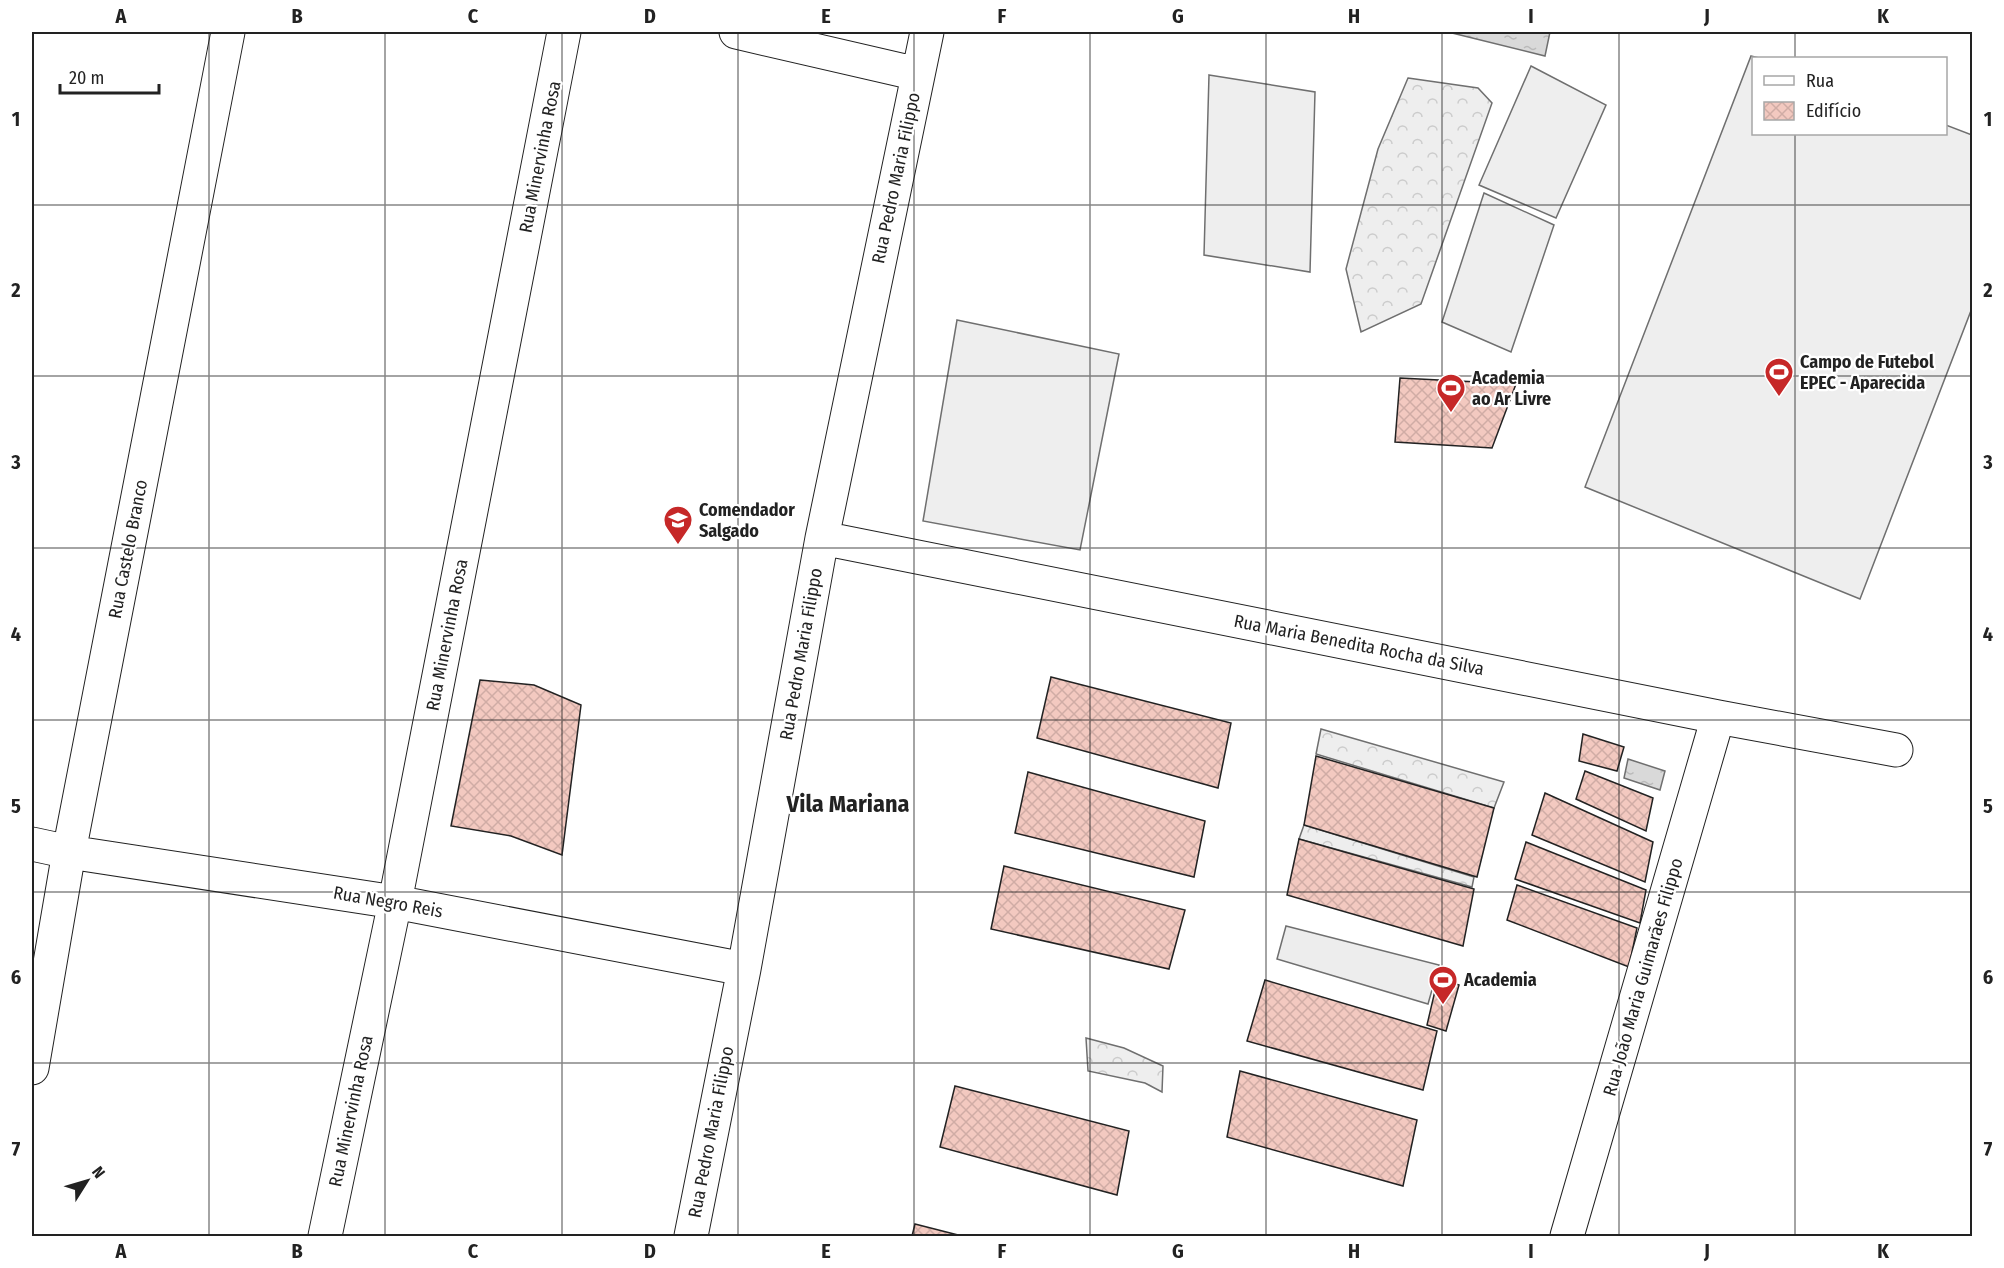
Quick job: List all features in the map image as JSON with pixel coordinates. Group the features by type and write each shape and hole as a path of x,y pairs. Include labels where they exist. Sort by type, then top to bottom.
{"street":[{"name":"Rua Castelo Branco","path":"32,1068 69,852 228,32"},
{"name":"Rua Minervinha Rosa","path":"325,1236 395,902 564,32"},
{"path":"736,32 918,74"},
{"name":"Rua Pedro Maria Filippo","path":"691,1236 744,969 822,538 927,32"},
{"name":"Rua Maria Benedita Rocha da Silva","path":"822,538 1718,717 1896,750"},
{"name":"Rua João Maria Guimarães Filippo","path":"1567,1236 1718,717"},
{"name":"Rua Negro Reis","path":"32,844 69,852 395,902 744,969"}],"green space":[{"name":"Campo de Futebol EPEC - Aparecida","path":"1751,56 1755,57 1752,57 1752,135 1947,135 1947,125 1972,135 1972,308 1860,599 1585,487"},
{"path":"1531,66 1606,105 1556,218 1479,185"},
{"path":"1209,75 1315,92 1310,272 1204,255"},
{"path":"1408,78 1478,88 1492,103 1421,304 1361,332 1346,269 1378,149"},
{"path":"1484,193 1554,225 1511,352 1442,322"},
{"path":"957,320 1119,354 1080,550 923,521"},
{"path":"1321,729 1504,782 1494,808 1316,754"},
{"path":"1304,825 1474,877 1472,887 1299,839"},
{"path":"1086,1038 1124,1048 1163,1066 1162,1092 1145,1083 1088,1071"}],"shaded area":[{"path":"1286,926 1439,965 1428,1004 1277,959"}],"water":[{"path":"1448,32 1550,32 1545,56"},
{"path":"1628,759 1665,771 1660,790 1624,778"}],"building":[{"name":"Academia ao Ar Livre","path":"1400,378 1516,384 1492,448 1395,442"},
{"path":"1051,677 1231,723 1218,788 1037,738"},
{"path":"480,680 534,685 581,705 562,855 511,836 451,826"},
{"path":"1583,734 1624,747 1617,771 1579,761"},
{"path":"1316,756 1494,808 1477,877 1304,825"},
{"path":"1585,771 1653,798 1646,831 1576,799"},
{"path":"1028,772 1205,821 1194,877 1015,833"},
{"path":"1545,793 1653,842 1645,882 1532,835"},
{"path":"1299,839 1474,889 1463,946 1287,895"},
{"path":"1526,842 1646,890 1640,923 1515,879"},
{"path":"1004,866 1185,910 1169,969 991,929"},
{"path":"1517,885 1637,928 1629,967 1507,920"},
{"name":"Academia","path":"1438,978 1459,985 1446,1031 1427,1025"},
{"path":"1265,980 1437,1031 1423,1090 1247,1041"},
{"path":"1240,1071 1417,1120 1403,1186 1227,1137"},
{"path":"955,1086 1129,1131 1117,1195 940,1147"},
{"path":"915,1224 962,1236 912,1236"}],"place":[{"name":"Campo de Futebol EPEC - Aparecida","path":"1779,398"},
{"name":"Academia ao Ar Livre","path":"1451,414"},
{"name":"Comendador Salgado","path":"678,546"},
{"name":"Academia","path":"1443,1006"}],"district":[{"name":"Vila Mariana","path":"848,804"}]}
